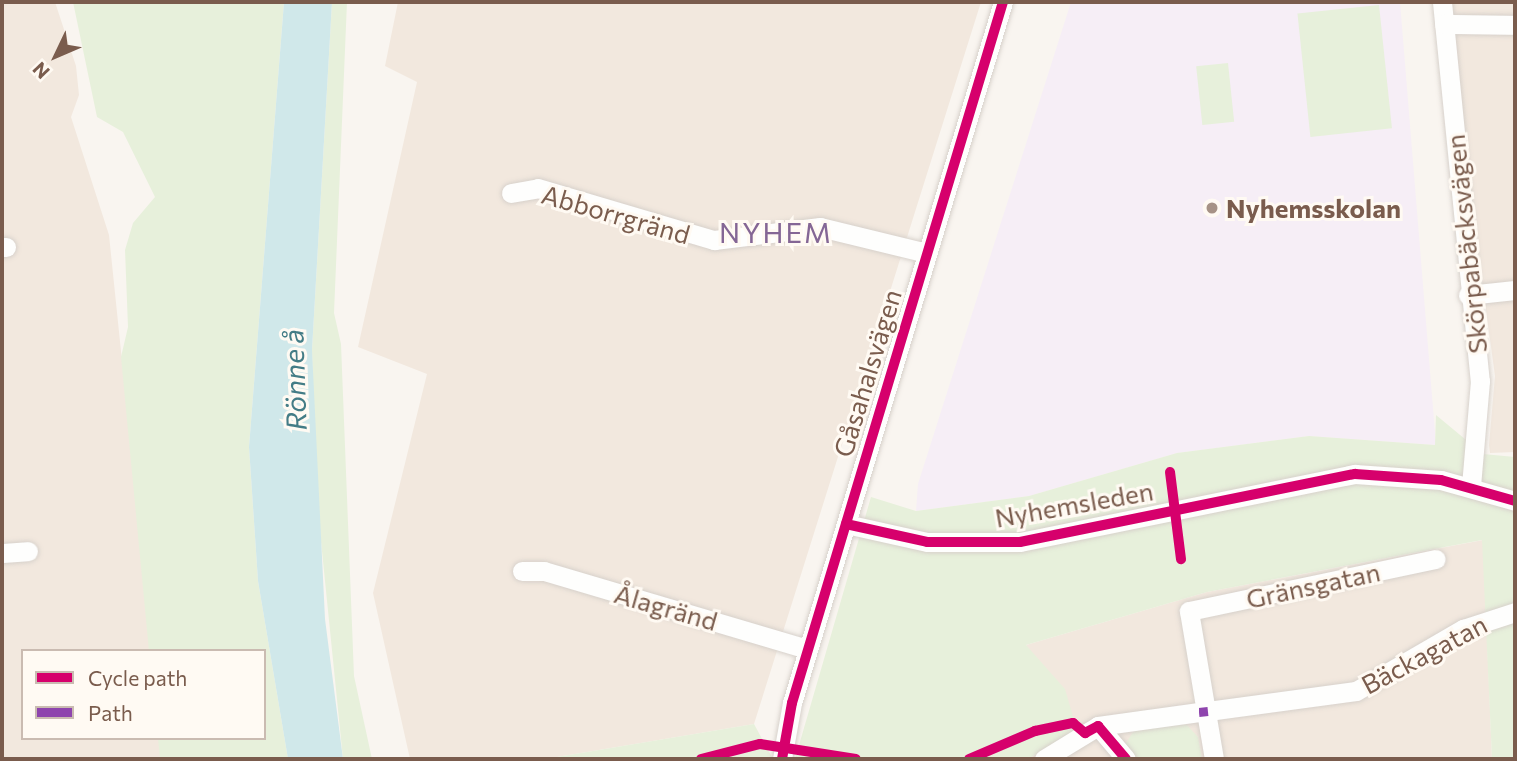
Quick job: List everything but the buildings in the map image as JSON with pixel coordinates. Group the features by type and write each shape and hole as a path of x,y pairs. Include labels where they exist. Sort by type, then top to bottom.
{"street":[{"name":"Gåsahalsvägen","path":"782,759 808,649 1003,2"},
{"name":"Skörpabäcksvägen","path":"1442,2 1468,295 1480,381 1471,487"},
{"path":"1444,24 1515,25"},
{"name":"Abborrgränd","path":"511,193 538,188 714,240 820,227 927,253"},
{"path":"1468,295 1515,290"},
{"name":"Nyhemsleden","path":"846,524 927,542 1020,542 1313,479 1403,475 1471,487 1515,501"},
{"path":"2,553 28,551"},
{"name":"Gränsgatan","path":"1203,711 1189,611 1436,559"},
{"name":"Ålagränd","path":"522,571 544,571 808,649"},
{"name":"Bäckagatan","path":"1044,759 1098,726 1356,691 1463,629 1515,612"},
{"path":"1203,711 1214,759"},
{"path":"1098,726 1126,759"}],"shaded area":[{"path":"2,2 55,2 76,66 79,95 71,117 109,235 152,649 21,649 21,740 161,740 163,759 2,759"},
{"path":"398,2 981,2 754,724 545,759 410,759 373,593 427,374 358,347 417,82 385,66"},
{"name":"Nyhemsskolan","path":"1071,2 1400,2 1436,445 1309,436 1177,453 1029,496 916,511 918,484"},
{"path":"1444,2 1515,2 1515,452 1490,453 1495,376"},
{"path":"1483,540 1492,759 1028,759 1077,730 1026,645 1207,592"}],"green space":[{"path":"73,2 284,2 249,447 258,581 288,759 160,759 158,740 266,740 266,649 149,649 121,357 128,327 125,250 133,223 155,197 123,132 97,117"},
{"path":"332,2 347,2 334,313 341,344 354,676 372,759 343,759 315,482 312,350"},
{"path":"1379,5 1392,128 1310,137 1297,14"},
{"path":"1228,63 1234,122 1202,125 1196,66"},
{"path":"1436,415 1483,454 1515,457 1515,759 1492,759 1482,540 1207,592 1026,645 1065,689 1077,730 1028,759 795,759 871,497 916,511 1029,496 1177,453 1309,436 1435,445"},
{"path":"754,724 773,759 545,759"},
{"path":"1186,724 1198,737 1202,759 1137,759 1125,745 1134,730"}],"water":[{"name":"Rönne å","path":"284,2 332,2 312,350 325,619 343,759 288,759 258,581 249,447"}],"marked path":[{"path":"1199,712 1208,711"}],"cycle path":[{"path":"782,759 792,703 1003,2"},
{"path":"1170,472 1181,559"},
{"path":"846,524 927,542 1020,542 1355,474 1441,480 1515,501"},
{"path":"969,759 1035,731 1073,723 1085,733 1098,726 1126,759"},
{"path":"701,759 760,744 856,759"}],"place":[{"name":"Nyhemsskolan","path":"1212,208"}],"district":[{"name":"NYHEM","path":"776,232"}]}
